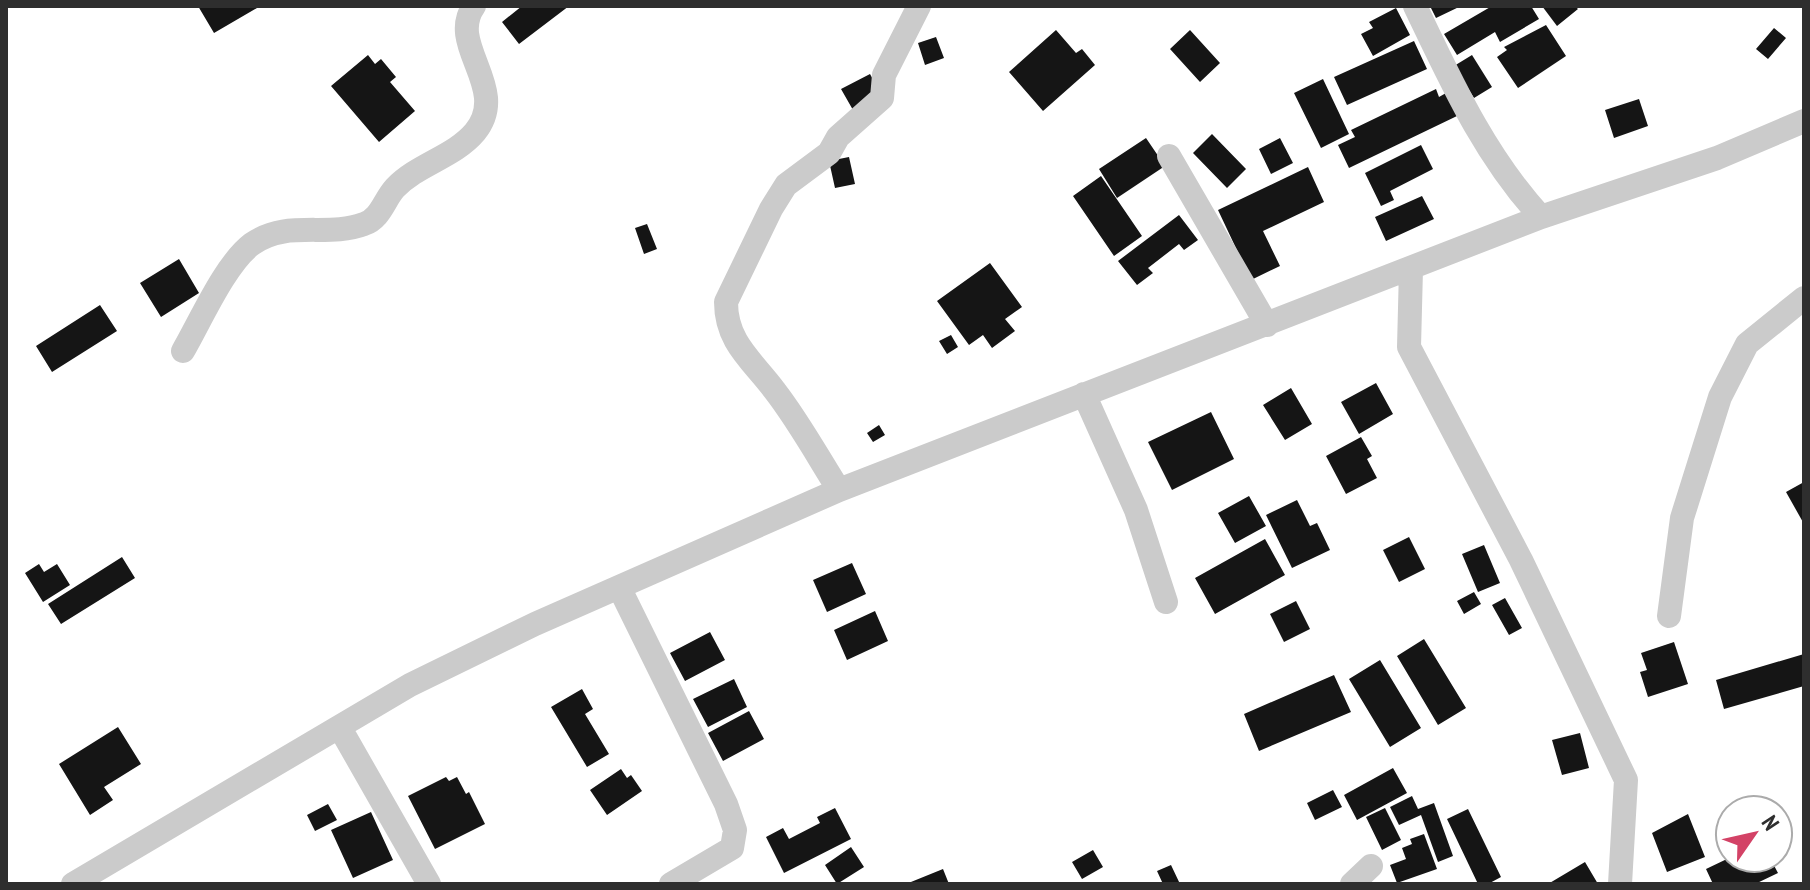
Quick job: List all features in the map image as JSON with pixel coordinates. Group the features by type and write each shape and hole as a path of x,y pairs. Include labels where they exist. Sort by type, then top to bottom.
{"street":[{"path":"183,351 230,271 250,245 276,231 351,228 368,223 395,188 466,141 478,128 487,108 482,74 467,39 468,17 474,6"},
{"path":"839,490 775,390 741,352 726,318 726,302 764,222 786,185 829,153 838,137 882,98 884,75 919,6"},
{"path":"1415,6 1461,103 1492,155 1541,217"},
{"path":"73,884 410,685 619,587 839,490 1541,217 1717,158 1804,121"},
{"path":"1169,156 1267,325"},
{"path":"1411,269 1409,347 1521,560 1626,780 1620,884"},
{"path":"1669,616 1682,518 1720,397 1747,344 1804,298"},
{"path":"1084,394 1136,510 1166,602"},
{"path":"619,587 726,804 735,830 732,848 671,884"},
{"path":"340,728 429,884"},
{"path":"1352,884 1371,866"}],"building":[{"path":"198,6 255,6 257,8 214,33"},
{"path":"522,6 569,6 519,44 502,22"},
{"path":"1430,6 1461,6 1436,18"},
{"path":"1492,6 1531,6 1539,19 1500,42 1495,32 1457,55 1444,34"},
{"path":"1542,6 1575,6 1578,9 1557,26"},
{"path":"1396,8 1410,35 1373,56 1361,34 1373,28 1369,22"},
{"path":"1546,25 1566,56 1518,88 1497,57 1507,50 1504,47"},
{"path":"1774,28 1786,38 1768,59 1756,49"},
{"path":"1056,30 1076,53 1082,49 1095,65 1043,111 1009,72"},
{"path":"1190,30 1220,63 1200,82 1170,49"},
{"path":"936,37 944,58 925,65 918,43"},
{"path":"1414,41 1427,69 1347,105 1334,77"},
{"path":"368,55 375,64 381,59 396,77 390,82 415,111 379,142 331,86"},
{"path":"1472,55 1492,87 1474,98 1454,66"},
{"path":"870,74 881,94 853,110 841,89"},
{"path":"1323,79 1349,134 1321,148 1294,93"},
{"path":"1436,89 1439,97 1446,93 1457,116 1349,168 1338,145 1355,137 1351,130"},
{"path":"1639,99 1648,126 1614,138 1605,110"},
{"path":"1212,134 1246,169 1227,188 1193,153"},
{"path":"1146,138 1165,166 1117,198 1099,169"},
{"path":"1280,138 1293,163 1271,174 1259,149"},
{"path":"1421,145 1433,169 1390,191 1394,200 1381,206 1365,173"},
{"path":"849,157 855,184 835,188 829,161"},
{"path":"1308,167 1324,202 1263,231 1280,266 1251,280 1218,210"},
{"path":"1101,176 1142,236 1114,256 1073,196"},
{"path":"1422,196 1434,219 1386,241 1375,217"},
{"path":"1179,215 1198,240 1184,250 1179,244 1148,268 1153,273 1137,285 1118,261"},
{"path":"647,224 657,249 644,254 635,228"},
{"path":"179,259 199,293 161,317 140,283"},
{"path":"990,263 1022,307 1005,319 1015,331 992,348 983,335 969,345 937,301"},
{"path":"100,305 117,331 52,372 36,346"},
{"path":"951,335 958,347 947,354 939,341"},
{"path":"1376,383 1393,414 1359,434 1341,402"},
{"path":"1291,388 1312,424 1285,440 1263,405"},
{"path":"1211,412 1234,459 1172,490 1148,442"},
{"path":"879,425 885,435 873,442 867,433"},
{"path":"1361,437 1372,456 1367,459 1377,478 1346,494 1326,456"},
{"path":"1804,482 1804,524 1786,492"},
{"path":"1249,496 1266,526 1235,543 1218,513"},
{"path":"1297,500 1310,526 1317,523 1330,550 1292,568 1266,515"},
{"path":"1409,537 1425,569 1399,582 1383,550"},
{"path":"1265,539 1285,575 1215,614 1195,578"},
{"path":"1484,545 1500,583 1478,592 1462,554"},
{"path":"122,557 135,578 61,624 48,604"},
{"path":"852,563 866,594 827,612 813,580"},
{"path":"39,564 44,572 57,564 70,585 43,602 25,573"},
{"path":"1474,592 1481,604 1464,614 1457,601"},
{"path":"1505,598 1522,628 1509,635 1492,605"},
{"path":"1296,601 1310,629 1284,642 1270,614"},
{"path":"875,611 888,641 847,660 834,630"},
{"path":"710,632 725,660 685,681 670,653"},
{"path":"1424,639 1466,708 1438,725 1397,656"},
{"path":"1674,642 1688,684 1648,697 1640,672 1647,670 1641,653"},
{"path":"1804,654 1804,686 1724,709 1716,680"},
{"path":"1380,660 1421,728 1390,747 1349,679"},
{"path":"1334,675 1351,712 1259,751 1244,714"},
{"path":"734,679 747,707 708,727 693,699"},
{"path":"582,689 593,709 585,714 609,754 587,767 551,707"},
{"path":"749,711 764,739 723,761 708,733"},
{"path":"118,727 141,764 104,787 113,800 90,815 59,764"},
{"path":"1580,733 1589,768 1562,775 1552,740"},
{"path":"1393,768 1407,793 1357,820 1344,795"},
{"path":"621,769 627,778 631,775 642,791 607,815 590,790"},
{"path":"446,777 449,781 457,777 466,794 469,792 485,824 435,849 408,796"},
{"path":"1333,790 1342,807 1315,820 1307,803"},
{"path":"1412,796 1418,809 1434,803 1453,856 1438,862 1421,815 1399,825 1390,807"},
{"path":"328,804 337,820 315,831 307,815"},
{"path":"835,808 851,839 784,873 766,837 783,828 789,839 820,823 817,817"},
{"path":"1385,808 1401,840 1382,850 1366,817"},
{"path":"1468,809 1501,877 1488,884 1478,884 1447,819"},
{"path":"371,812 393,860 353,878 331,830"},
{"path":"1688,814 1705,857 1667,872 1652,833"},
{"path":"1424,834 1437,869 1397,883 1390,865 1406,859 1402,848 1412,844 1410,839"},
{"path":"851,847 864,867 837,884 825,865"},
{"path":"1093,850 1103,867 1082,879 1072,862"},
{"path":"1585,862 1598,884 1548,884"},
{"path":"1171,865 1180,884 1163,884 1157,871"},
{"path":"1714,865 1714,874 1776,874 1755,884 1713,884 1706,869"},
{"path":"943,869 949,884 906,884"}]}
